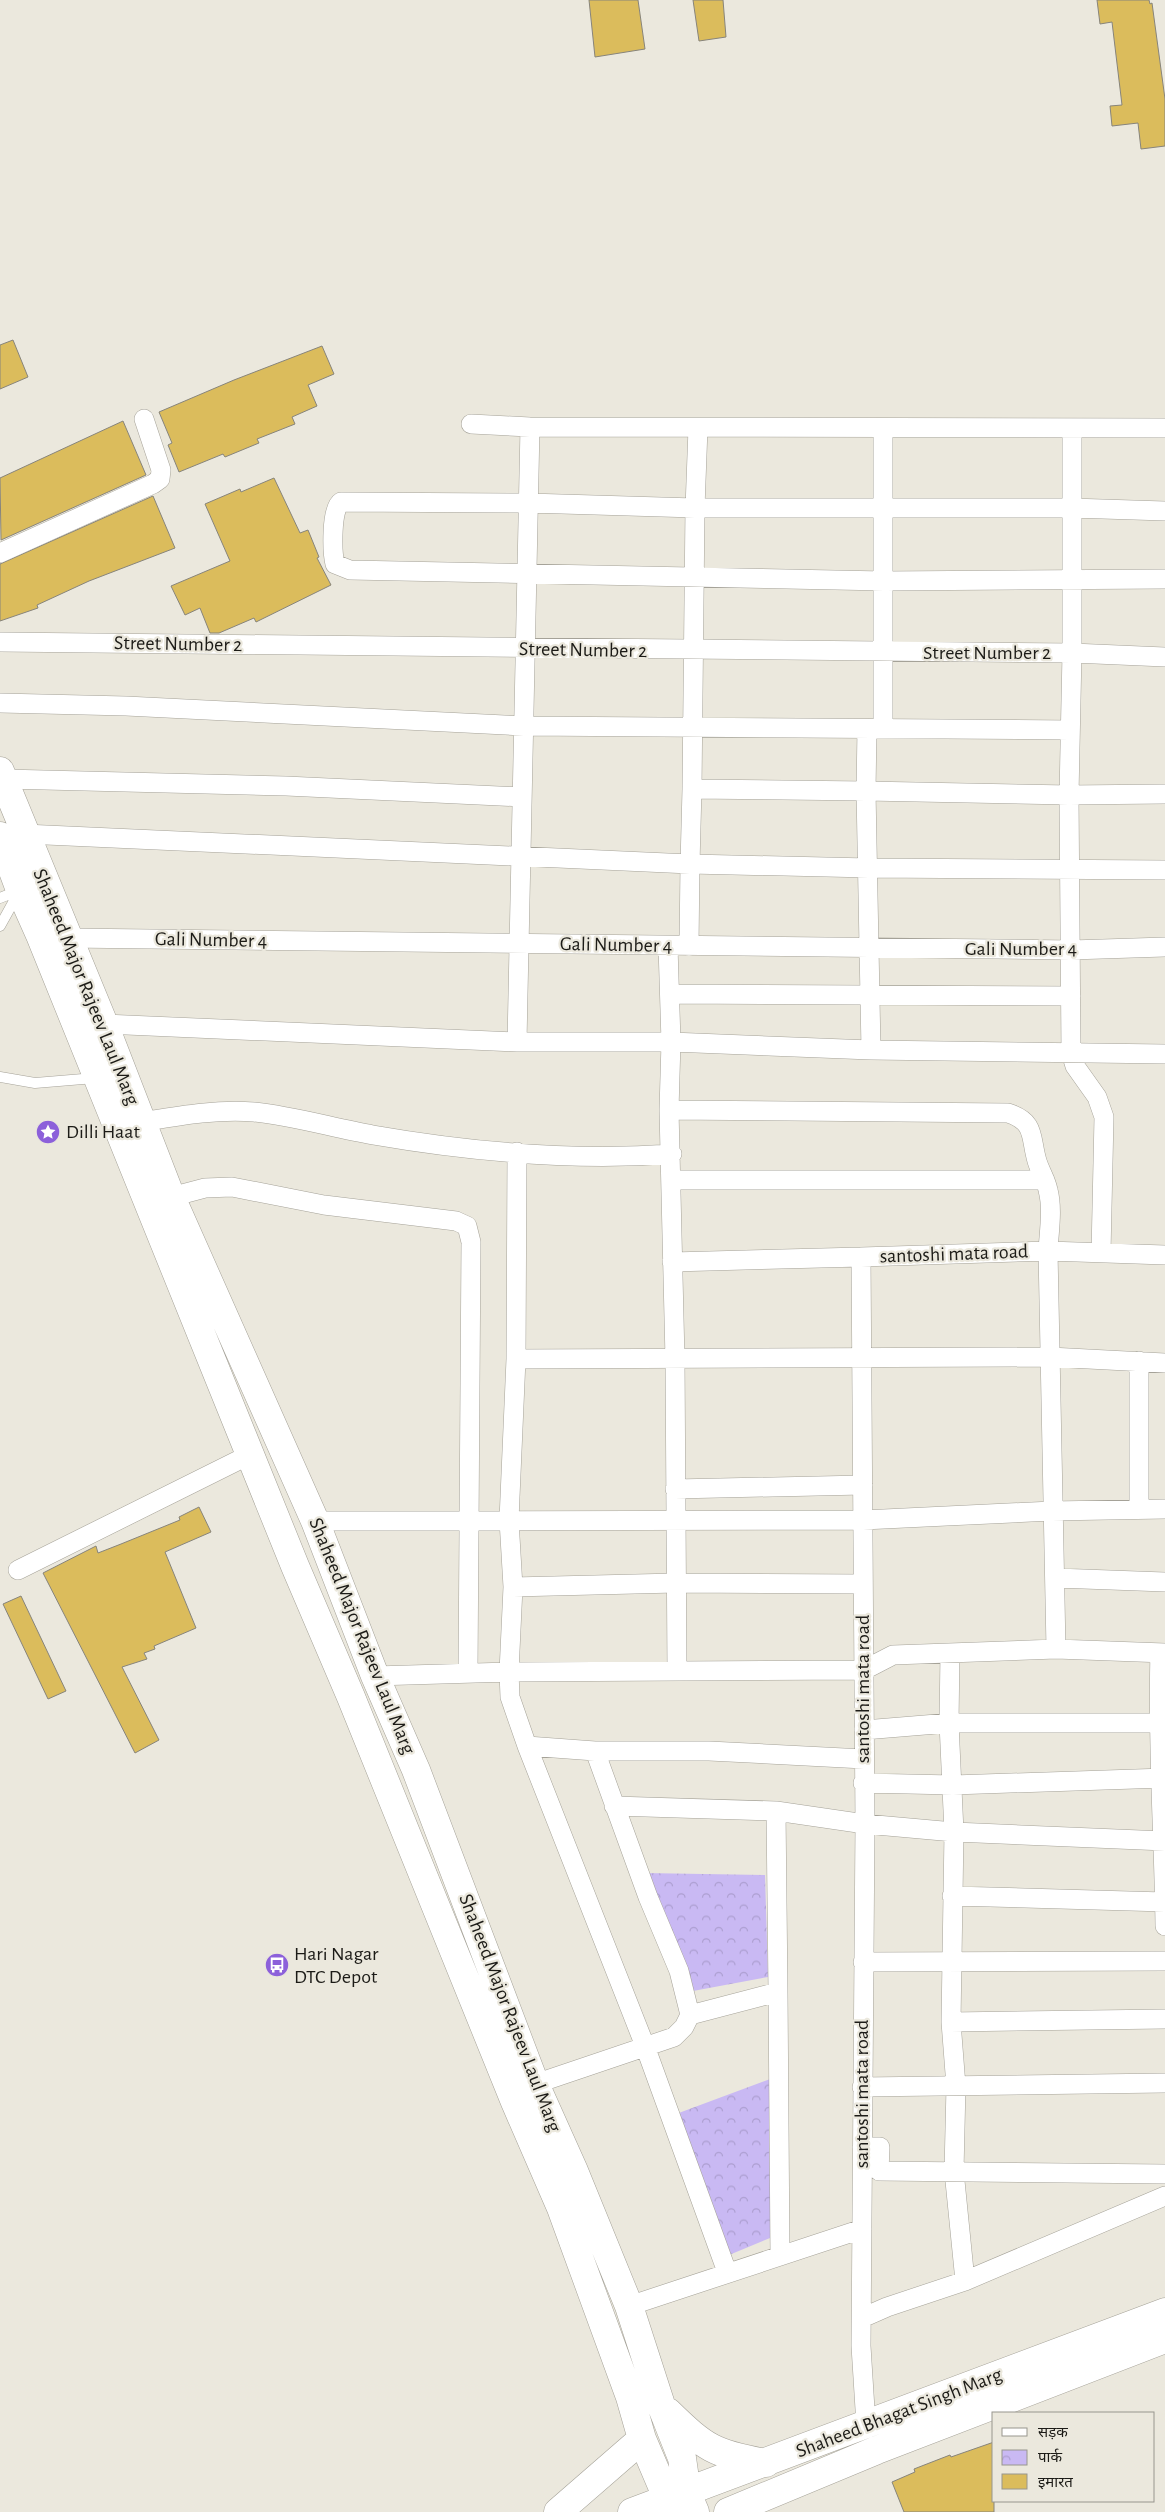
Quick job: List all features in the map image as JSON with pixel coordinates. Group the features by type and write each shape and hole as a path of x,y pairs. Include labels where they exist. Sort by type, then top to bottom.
{"street":[{"path":"0,553 153,484 160,479 161,470 144,419"},
{"path":"471,424 530,427 698,428 1165,428"},
{"path":"516,1042 530,427"},
{"path":"689,946 695,508 698,428"},
{"path":"872,1050 866,791 883,652 883,428"},
{"path":"1072,428 1070,508 1072,654 1069,795 1071,1053 1075,1066 1097,1097 1104,1117 1101,1253"},
{"path":"1165,511 1070,508 695,508 528,503 341,502 335,509 333,556 335,564 350,570 884,581 1165,579"},
{"name":"Street Number 2","path":"0,642 1072,654 1165,657"},
{"path":"0,703 136,707 524,726 1070,730"},
{"path":"2,775 522,798"},
{"name":"Shaheed Major Rajeev Laul Marg","path":"2,775 10,894 40,935 514,2102 561,2208 630,2397 642,2439 681,2504"},
{"path":"692,789 1069,795 1165,794"},
{"path":"8,847 108,836 521,858 690,864 869,868 1165,870"},
{"name":"Shaheed Major Rajeev Laul Marg","path":"8,847 67,938 104,1024 171,1197 315,1521 375,1676 416,1770 535,2084 629,2306 661,2405 682,2458 681,2504"},
{"name":"Gali Number 4","path":"67,938 1070,950 1165,948"},
{"path":"668,946 671,1042 669,1110 672,1154 672,1262 675,1359 677,1671"},
{"path":"670,994 1070,996"},
{"path":"104,1024 516,1042 671,1042 872,1050 1165,1054"},
{"path":"669,1110 823,1113 1008,1113 1022,1117 1029,1125 1036,1159 1049,1190 1050,1206 1048,1252 1056,1649"},
{"path":"141,1122 199,1112 254,1112 373,1135 517,1152 625,1157 672,1154"},
{"path":"517,1152 516,1360 508,1520 512,1587 510,1697 527,1746 645,2046 728,2272"},
{"path":"672,1180 1045,1180"},
{"path":"171,1197 205,1188 232,1187 324,1205 456,1221 467,1226 471,1242 467,1520 468,1673"},
{"name":"santoshi mata road","path":"866,2425 862,2318 864,1670 861,1257 1048,1252 1165,1254"},
{"path":"672,1262 861,1257"},
{"path":"516,1360 863,1360 1050,1357 1165,1363"},
{"path":"1138,1361 1139,1509"},
{"path":"18,1570 251,1454"},
{"path":"675,1489 862,1485"},
{"path":"315,1521 508,1520 676,1522 863,1520 1052,1511 1165,1509"},
{"path":"1056,1578 1165,1582"},
{"path":"512,1587 676,1582 862,1584"},
{"path":"375,1676 509,1672 864,1670 893,1655 1056,1649 1162,1653 1161,1723 1165,1926"},
{"path":"950,1653 949,1723 954,1832 951,2022 956,2086 954,2171 965,2281"},
{"path":"864,1730 949,1723 1161,1723"},
{"path":"527,1746 596,1751 709,1750 864,1759"},
{"path":"535,2084 674,2037 684,2027 690,2015 679,1971 648,1897 596,1751"},
{"path":"863,1783 953,1785 1163,1778"},
{"path":"614,1806 776,1810 864,1824 954,1832 1164,1841"},
{"path":"776,1810 780,2254"},
{"path":"952,1896 1165,1902"},
{"path":"862,1962 1165,1961"},
{"path":"690,2015 778,1992"},
{"path":"951,2022 1165,2019"},
{"path":"862,2087 1165,2083"},
{"path":"862,2147 880,2147 879,2171 1165,2174"},
{"path":"862,2318 887,2307 965,2281 1165,2196"},
{"path":"629,2306 862,2228"},
{"name":"Shaheed Bhagat Singh Marg","path":"632,2512 681,2504 766,2463 1165,2312"},
{"name":"Shaheed Bhagat Singh Marg","path":"728,2512 770,2502 878,2450 1165,2339"},
{"path":"661,2405 690,2434 712,2450 734,2457 766,2463"},
{"path":"558,2512 642,2439"}],"lane":[{"path":"0,926 10,894"},
{"path":"0,1077 34,1083 98,1078"}],"green space":[{"path":"643,1873 765,1875 768,1977 693,1991"},
{"path":"773,2078 770,2238 717,2260 668,2117"}],"building":[{"path":"589,0 638,0 645,49 595,57"},
{"path":"693,0 723,0 726,37 699,41"},
{"path":"1097,0 1149,0 1150,4 1152,3 1165,99 1165,146 1141,149 1138,123 1112,126 1110,106 1122,105 1112,22 1100,24"},
{"path":"13,340 28,377 0,389 0,345"},
{"path":"322,346 334,374 308,385 317,406 292,417 295,424 257,439 259,443 225,457 223,454 179,472 168,445 172,443 159,412 234,380"},
{"path":"123,421 146,475 1,540 0,478"},
{"path":"274,478 300,533 308,530 319,557 317,558 331,585 256,622 254,618 219,633 210,633 200,608 185,615 171,586 230,561 205,504 240,489 241,492"},
{"path":"153,496 175,548 89,581 37,605 38,608 0,621 0,564"},
{"path":"199,1507 211,1532 165,1552 196,1628 154,1646 155,1649 144,1653 147,1659 122,1667 159,1740 135,1753 43,1573 96,1546 98,1553 180,1520 179,1517"},
{"path":"21,1596 66,1691 48,1699 3,1604"},
{"path":"992,2443 992,2502 994,2502 994,2512 904,2512 892,2482 915,2472 914,2469 950,2455 951,2457"}],"place":[{"name":"Dilli Haat","path":"48,1132"},
{"name":"Hari Nagar DTC Depot","path":"277,1965"}]}
